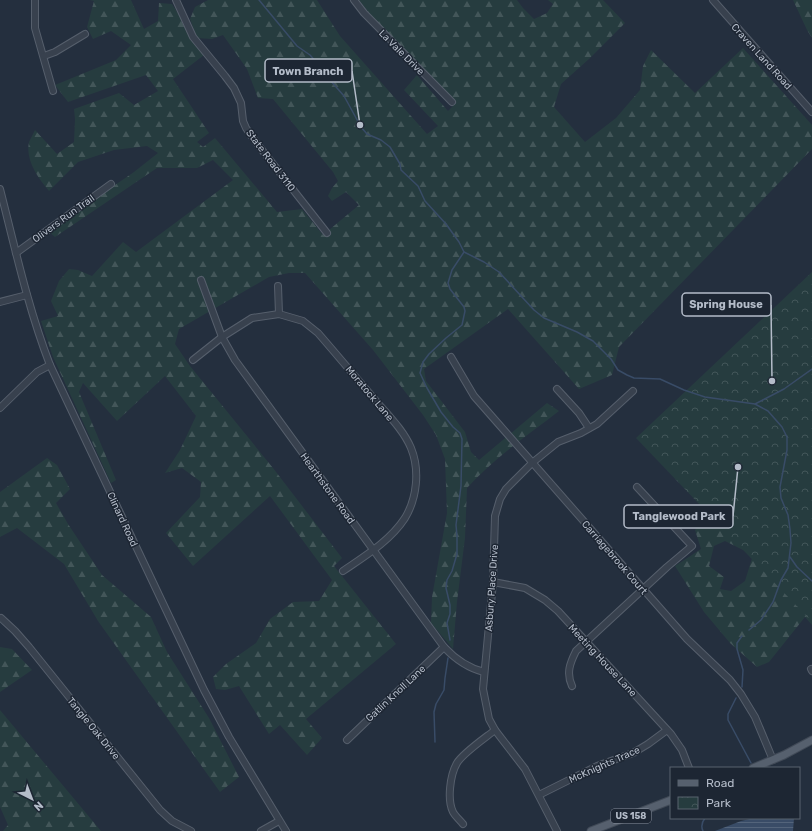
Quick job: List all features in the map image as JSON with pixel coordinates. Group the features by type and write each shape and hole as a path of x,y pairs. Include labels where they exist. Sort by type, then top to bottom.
{"main road":[{"path":"756,767 773,760 812,740"},
{"name":"US 158","path":"591,831 670,800"}],"street":[{"path":"35,0 35,28 53,91"},
{"name":"State Road 3110","path":"176,0 193,37 234,88 241,103 243,121 246,128 327,233"},
{"name":"La Vale Drive","path":"354,0 364,13 452,102"},
{"name":"Craven Land Road","path":"713,0 812,112"},
{"path":"44,56 55,52 85,34"},
{"name":"Olivers Run Trail","path":"16,253 111,184"},
{"name":"Clinard Road","path":"0,190 27,295 41,342 50,365 204,690 229,737 286,831"},
{"name":"Hearthstone Road","path":"201,280 222,337 235,360 444,647 460,662 472,669 484,672"},
{"path":"278,286 279,314"},
{"path":"0,302 27,295"},
{"name":"Moratock Lane","path":"192,360 222,337 252,318 279,314 303,322 318,333 400,430 411,448 416,470 415,496 405,518 389,537 343,571"},
{"name":"Carriagebrook Court","path":"450,357 474,396 532,463 687,640 730,680 741,694 755,717 773,760"},
{"path":"0,408 37,372 50,365"},
{"path":"558,389 579,413 589,428"},
{"name":"Asbury Place Drive","path":"557,831 525,769 495,730 489,719 484,689 484,672 493,582 495,516 500,499 506,489 532,463 558,442 589,428 604,418 633,391"},
{"path":"572,686 568,679 569,665 576,651 692,546 637,487"},
{"name":"Meeting House Lane","path":"493,582 525,588 546,600 558,611 677,741 689,767"},
{"name":"Tangle Oak Drive","path":"1,618 15,631 160,810 172,821 192,831"},
{"name":"Gatlin Knoll Lane","path":"347,740 444,647"},
{"path":"463,824 453,812 449,797 457,762 471,748 495,730"},
{"name":"McKnights Trace","path":"539,795 597,766 634,753 667,730"},
{"path":"261,831 280,821"}],"green space":[{"path":"90,0 131,0 144,29 158,21 159,3 172,4 204,55 173,79 209,133 197,142 203,147 215,138 277,212 302,209 323,235 359,205 346,192 332,201 328,196 338,181 333,172 273,99 258,98 247,69 223,35 212,39 197,38 190,19 195,7 208,0 317,0 340,36 427,134 438,126 404,90 417,75 448,111 456,103 375,21 359,0 517,0 534,19 547,13 553,4 548,0 603,0 625,23 589,59 561,84 554,107 585,142 616,118 640,90 643,66 651,50 695,93 743,48 812,125 812,149 619,347 612,375 579,389 508,309 424,369 426,381 465,432 471,452 479,460 547,403 559,411 488,467 467,488 465,538 453,649 431,623 432,597 447,513 445,459 436,435 423,415 373,350 305,273 289,273 269,277 179,329 175,344 190,366 273,468 342,558 334,566 396,644 306,719 322,738 307,755 280,725 269,734 239,686 225,690 216,689 213,677 226,664 256,643 270,619 293,602 319,601 332,580 270,496 193,566 166,533 200,497 201,482 182,468 165,473 180,450 196,416 165,376 117,421 83,383 79,392 116,480 111,483 53,357 41,321 58,316 51,301 59,281 69,269 78,270 92,276 123,242 136,252 233,180 213,160 197,168 157,168 55,237 48,231 134,172 158,153 147,146 114,150 78,162 49,191 33,168 28,149 29,142 35,130 57,154 74,142 74,109 119,93 134,105 158,91 146,75 68,102 55,85 116,60 131,45 111,31 93,39 87,27 94,1"},
{"path":"793,0 812,0 812,38 807,30"},
{"path":"812,272 812,625 805,617 769,662 757,667 730,643 704,612 675,566 701,549 695,530 714,507","holes":["725,541 753,555 745,581 731,591 720,589 724,577 709,566 714,546"]},
{"path":"812,272 812,622 636,438"},
{"path":"47,458 57,465 70,489 56,503 68,524 102,575 151,617 167,652 209,718 239,777 220,792 98,621 64,564 17,528 0,537 0,492"},
{"path":"0,647 12,649 32,670 0,692"},
{"path":"0,710 101,831 3,831 8,825 0,807"}],"water":[{"path":"750,819 794,819 793,831 715,831"}],"waterway":[{"path":"259,0 297,46 310,55 325,72 344,96 361,127 367,134 381,140 390,147 400,164 401,170 418,186 425,201 446,224 459,242 464,252 484,262 499,272 534,310 544,318 577,332 593,341 611,359 618,370 627,375 634,378 660,379 684,390 705,397 755,404 768,411 782,427 787,437 787,450 780,487 781,498 788,515 790,529 791,543 788,568 781,580 773,602 761,620 749,630"},
{"path":"450,640 447,623 450,614 450,605 446,588 447,580 452,571 457,554 456,525 461,486 462,439 460,433 441,412 420,373 423,362 429,354 462,325 465,311 464,307 450,289 448,283 452,270 464,252"},
{"path":"755,404 784,389 812,369"},
{"path":"790,557 797,567 812,581"},
{"path":"742,636 737,643 737,649 743,670 742,687"},
{"path":"435,742 434,712 436,704 444,690 448,658"},
{"path":"736,698 728,714 728,720 751,763"},
{"path":"703,831 702,824 704,819"}],"place":[{"name":"Town Branch","path":"360,125"},
{"name":"Spring House","path":"772,381"},
{"name":"Tanglewood Park","path":"738,467"}]}
